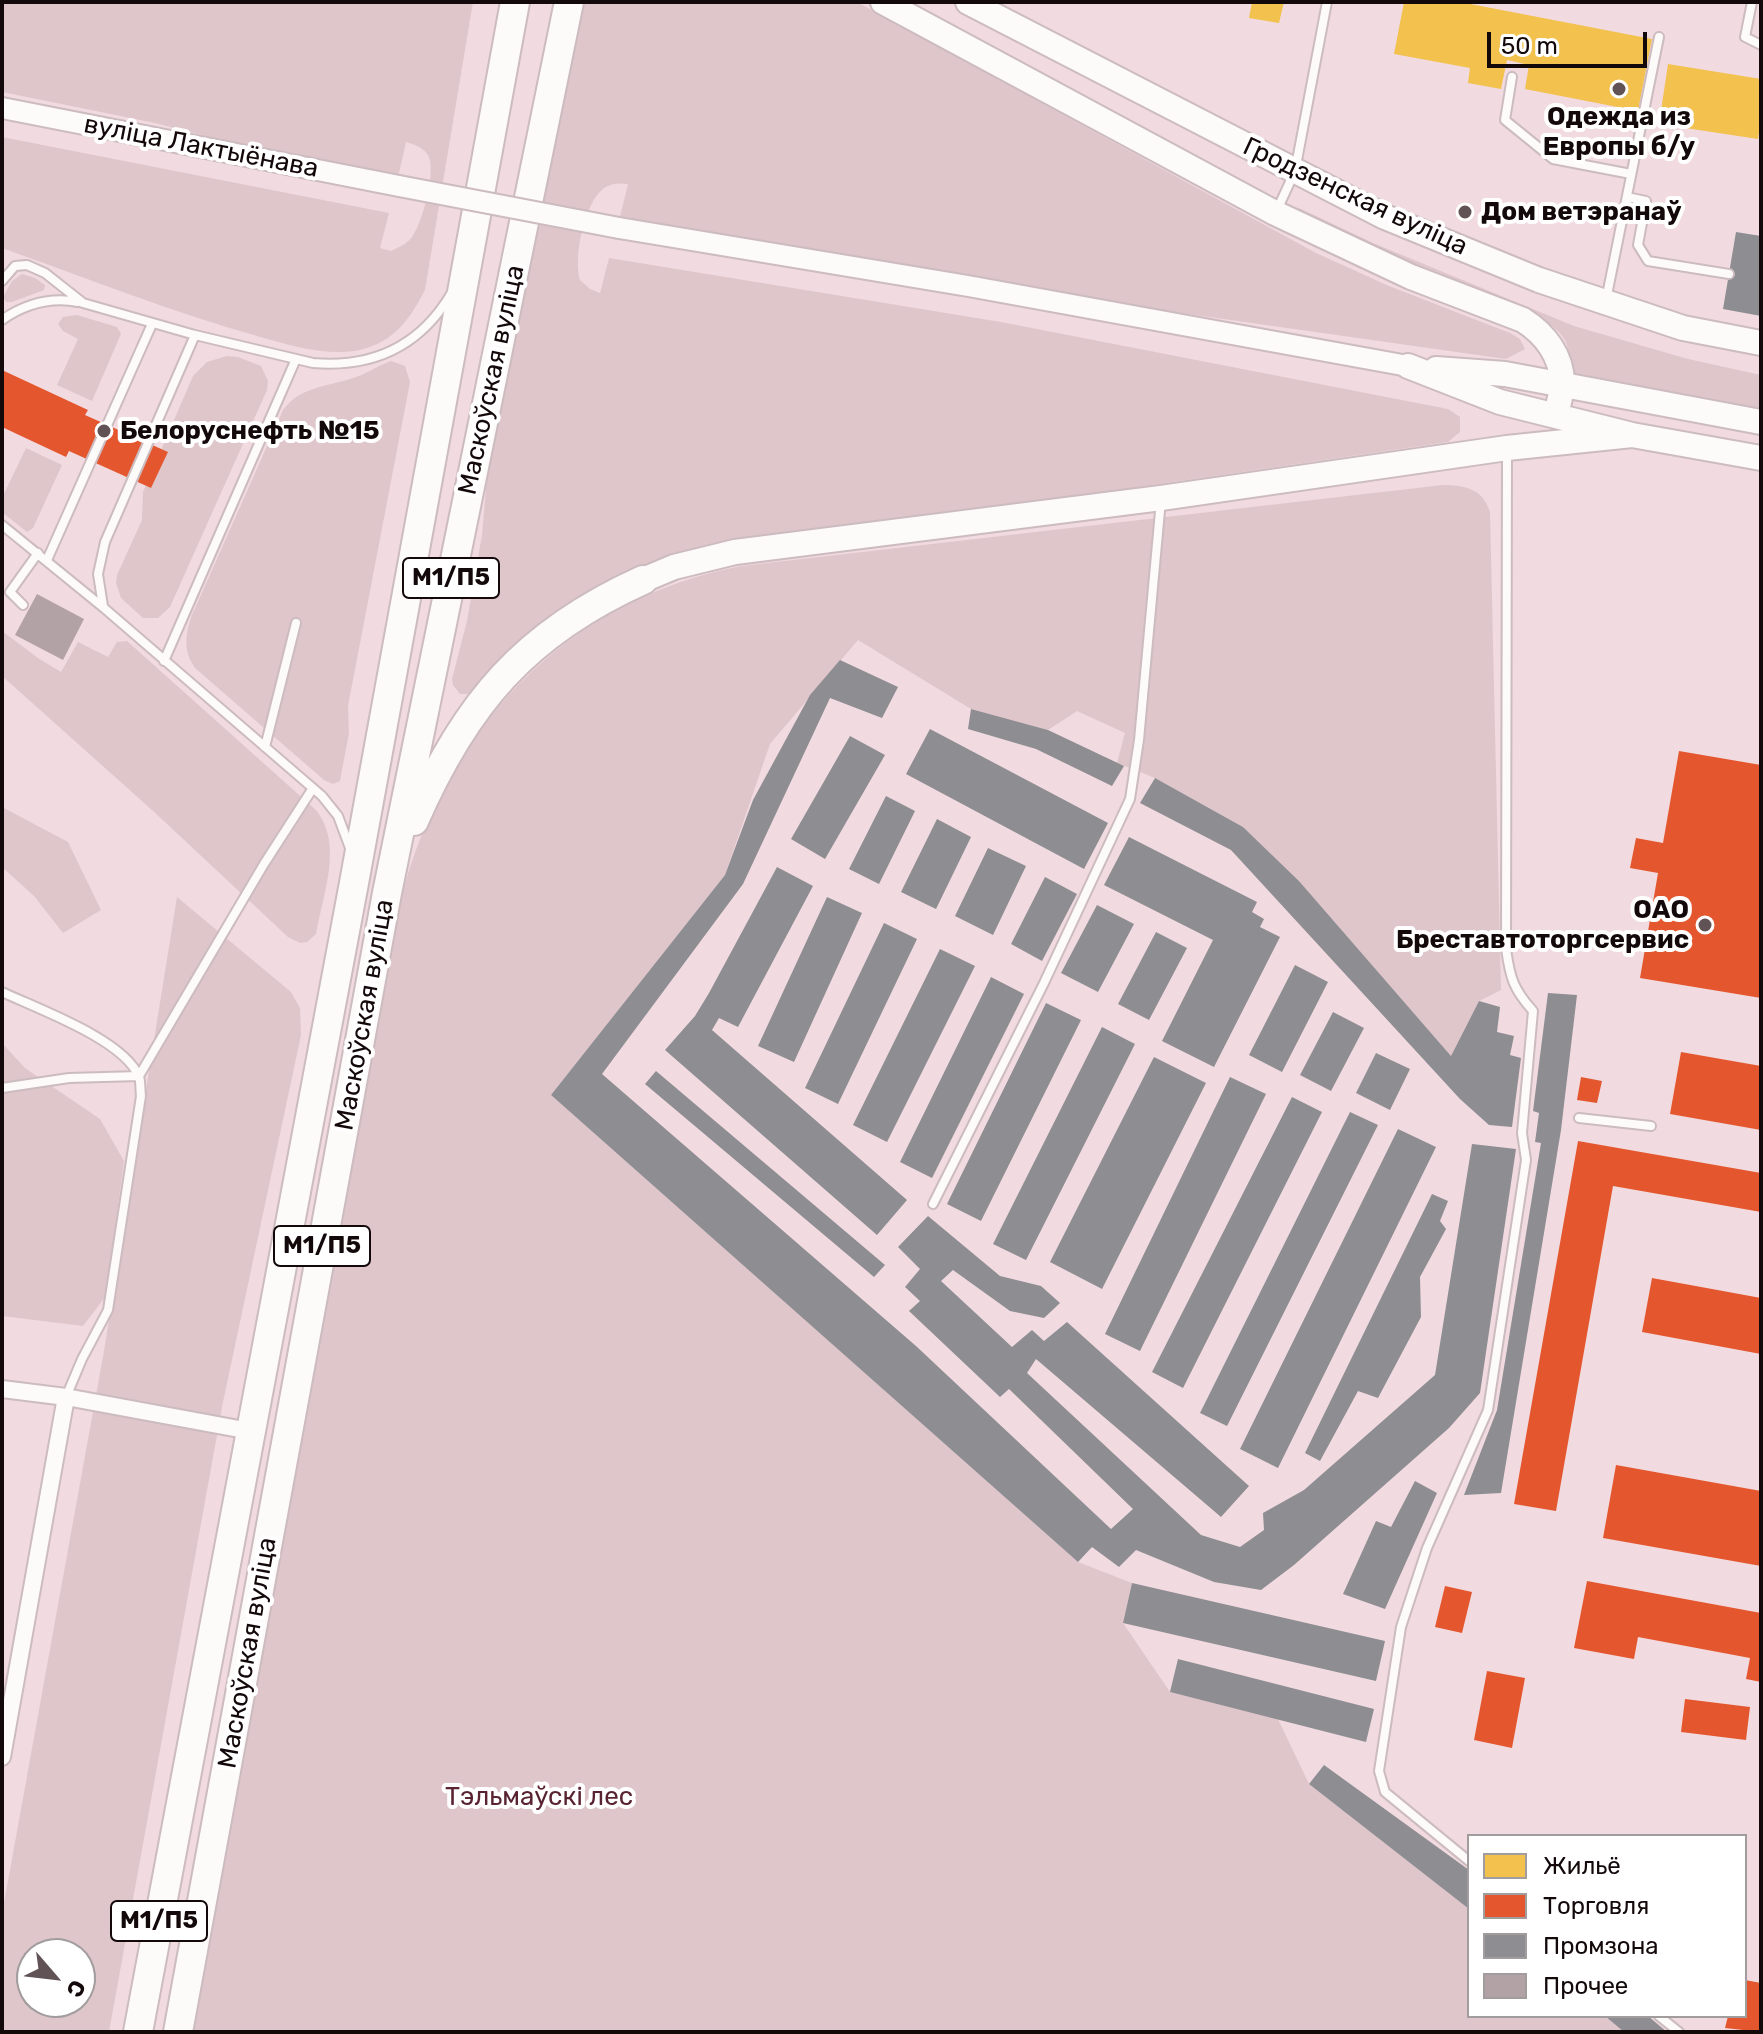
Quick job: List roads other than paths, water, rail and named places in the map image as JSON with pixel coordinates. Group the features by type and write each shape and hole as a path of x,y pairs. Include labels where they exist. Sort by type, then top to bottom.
{"highway":[{"name":"Маскоўская вуліца","path":"138,2032 354,883 515,2"},
{"name":"Маскоўская вуліца","path":"178,2032 387,893 569,2"},
{"path":"387,893 432,782 449,748 486,693 530,649 559,626 614,593 643,580"},
{"path":"250,1431 288,1438"}],"main road":[{"name":"Гродзенская вуліца","path":"883,2 1275,213 1411,277 1523,320 1535,328 1554,351 1562,384 1556,415"},
{"name":"Гродзенская вуліца","path":"968,2 1004,15 1385,217 1539,280 1683,328 1761,343"},
{"path":"1408,366 1505,374 1761,422"},
{"path":"1408,366 1500,402 1632,435 1761,458"},
{"path":"643,580 674,567 735,552 1161,498 1507,448 1632,435"}],"street":[{"name":"вуліца Лактыёнава","path":"2,108 619,228 968,286 1408,366"},
{"path":"2,1389 66,1397 250,1431"},
{"path":"2,1757 66,1397"}],"lane":[{"path":"1275,213 1295,171 1327,2"},
{"path":"1752,2 1745,37 1761,45"},
{"path":"1606,301 1659,37"},
{"path":"1512,77 1505,120 1553,159 1631,174"},
{"path":"1627,197 1646,201 1638,245 1648,261 1729,274"},
{"path":"2,281 15,266 27,265 45,273 83,303"},
{"path":"2,320 37,303 67,300 296,359 332,364 353,363 387,353 423,330 447,301 465,269"},
{"path":"47,560 152,324"},
{"path":"104,608 98,574 105,542 195,335"},
{"path":"164,661 296,359"},
{"path":"1467,1859 1385,1792 1379,1771 1401,1627 1427,1548 1488,1410 1526,1160 1522,1133 1533,1011 1519,996 1510,976 1506,949 1507,448"},
{"path":"933,1204 1057,956 1130,799 1139,740 1161,498"},
{"path":"2,525 104,608 331,806 344,828 351,853 354,883"},
{"path":"23,605 10,592 38,553"},
{"path":"265,747 296,623"},
{"path":"139,1076 264,864 313,788"},
{"path":"2,992 110,1043 139,1076 141,1096 108,1310 66,1397"},
{"path":"2,1088 69,1078 139,1076"},
{"path":"1579,1118 1651,1126"},
{"path":"1662,2018 1679,2032"}],"place":[{"name":"Одежда из Европы б/у","path":"1619,89"},
{"name":"Дом ветэранаў","path":"1465,212"},
{"name":"Белоруснефть №15","path":"104,431"},
{"name":"ОАО Бреставтоторгсервис","path":"1705,925"}],"park label":[{"name":"Тэльмаўскі лес","path":"539,1797"}]}
